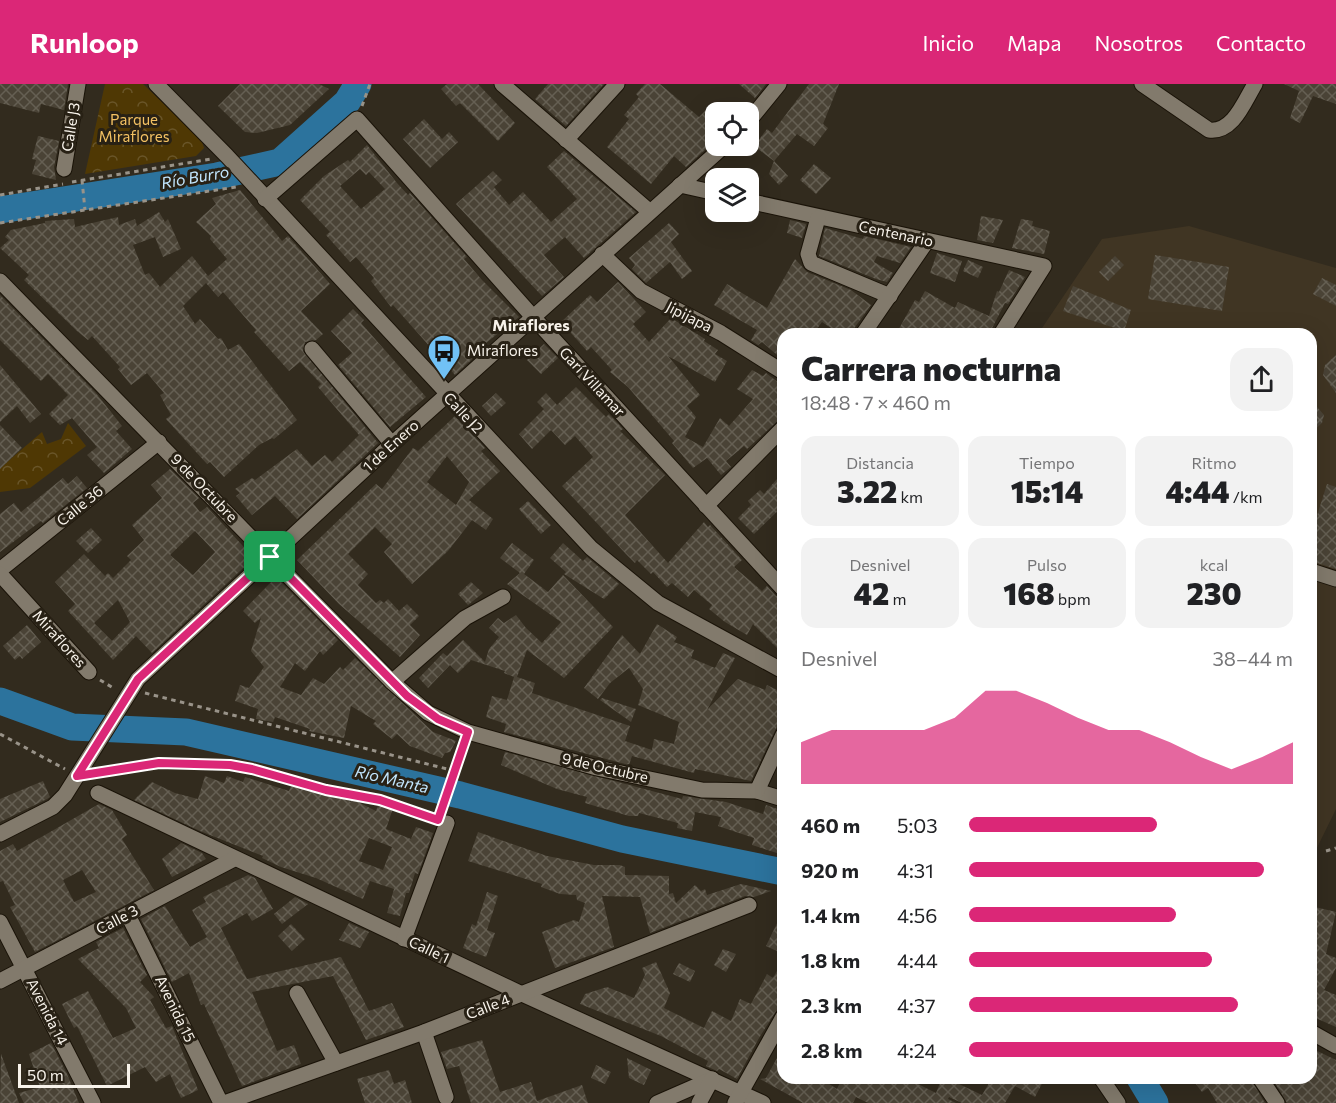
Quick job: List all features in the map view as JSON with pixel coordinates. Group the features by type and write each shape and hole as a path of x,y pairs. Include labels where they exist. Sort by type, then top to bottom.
{"street":[{"name":"Calle J3","path":"64,169 78,84"},
{"name":"Calle J2","path":"156,84 227,156 447,396 591,548 623,577 675,614 777,668"},
{"path":"502,84 649,211"},
{"path":"566,140 617,84"},
{"path":"759,109 779,84"},
{"path":"1142,84 1209,130 1219,131 1228,126 1255,84"},
{"path":"265,198 357,119"},
{"name":"Garí Villamar","path":"357,119 533,317 777,583"},
{"name":"1 de Enero","path":"0,834 53,807 80,771 125,696 392,444 713,156"},
{"path":"680,185 705,191"},
{"name":"Centenario","path":"759,204 1044,266 1005,328"},
{"path":"818,218 808,254 811,262 890,296"},
{"path":"867,328 927,241"},
{"name":"Jipijapa","path":"602,254 641,291 721,333 777,368"},
{"name":"9 de Octubre","path":"0,281 392,681 428,713 468,732 597,768 702,790 757,791 777,797"},
{"path":"312,349 392,444"},
{"path":"706,506 777,434"},
{"name":"Calle 36","path":"0,572 159,442"},
{"name":"Miraflores","path":"0,572 89,672"},
{"path":"1317,573 1336,579"},
{"path":"392,681 465,618 503,597"},
{"path":"757,791 777,748"},
{"name":"Calle 1","path":"98,793 404,939 711,1079 738,1098 763,1103"},
{"path":"404,939 443,821"},
{"name":"Calle 3","path":"0,981 234,859"},
{"name":"Calle 4","path":"222,1103 424,1032 749,905"},
{"name":"Avenida 15","path":"128,915 222,1103"},
{"name":"Avenida 14","path":"0,922 93,1103"},
{"path":"297,993 336,1063"},
{"path":"738,1098 777,1028"},
{"path":"424,1032 446,1097"},
{"path":"1317,1035 1336,1046"},
{"path":"657,1103 711,1079"},
{"path":"699,1103 711,1079"},
{"path":"1105,1084 1118,1103"},
{"path":"1264,1084 1277,1103"}],"path":[{"path":"357,119 370,84"},
{"path":"0,195 227,156"},
{"path":"82,180 86,210"},
{"path":"0,223 252,184"},
{"name":"Miraflores","path":"89,672 125,696 454,772"},
{"path":"0,734 80,771 159,763 230,765 326,790 380,800 443,821 454,772 468,732"},
{"path":"1326,851 1336,848"}],"shaded area":[{"path":"1189,226 1336,268 1336,809 1317,848 1317,328 1042,328 1102,239"}],"green space":[{"name":"Parque Miraflores","path":"105,84 143,84 201,139 204,148 196,156 85,174"},
{"path":"68,423 86,446 30,488 0,492 0,468 42,432 47,444 61,439"}],"building":[{"path":"0,84 68,84 64,110 41,104 39,113 0,103"},
{"path":"240,84 319,84 329,89 290,125 257,133 245,132 218,106"},
{"path":"447,84 478,84 515,123 498,141 460,103 456,106 441,89"},
{"path":"548,84 604,84 566,126 535,99"},
{"path":"645,84 660,84 699,117 705,111 705,150 686,167 674,156 651,184 607,147 629,119 624,115 639,97 636,94"},
{"path":"739,84 766,84 755,98"},
{"path":"809,84 839,84 823,124 828,128 814,146 797,134 774,161 759,150 759,139 767,129 772,133"},
{"path":"1284,84 1336,84 1336,104 1313,96 1300,123 1290,118 1299,91"},
{"path":"424,119 442,139 449,132 458,142 430,168 403,139"},
{"path":"38,136 59,141 54,167 56,180 32,174 36,160 32,159"},
{"path":"367,145 397,183 408,195 410,193 467,257 464,259 482,280 519,317 481,347 483,349 455,375 393,305 391,307 371,281 374,278 356,257 350,262 326,235 330,232 300,200 324,176 348,160 350,162","holes":["360,169 366,175 369,172 385,189 361,209 340,186"]},
{"path":"564,151 636,212 584,258 565,237 544,255 564,277 542,296 456,204 493,171 502,180 494,187 509,205 523,192 551,222 577,199 547,167"},
{"path":"774,161 788,176 779,185 769,174"},
{"path":"814,164 831,178 816,194 800,180"},
{"path":"240,190 282,241 288,236 330,284 301,311 323,334 316,340 305,342 303,351 378,443 297,519 275,496 252,515 236,496 240,493 235,489 252,478 255,480 297,449 312,466 325,455 332,462 359,435 318,387 321,384 300,362 289,371 254,332 256,330 223,292 218,297 206,283 183,306 195,324 200,319 218,339 221,338 228,350 239,344 297,420 274,439 259,445 224,477 210,462 207,464 166,419 171,415 160,395 164,393 147,373 131,385 118,369 120,367 92,336 88,340 77,331 24,280 29,275 0,248 9,240 5,237 11,230 45,223 45,221 74,219 75,227 118,217 119,225 135,219 137,226 159,212 165,222 168,219 181,249 163,257 155,237 133,245 145,275 149,273 160,287 192,256 208,276 227,259 210,239 211,236 196,222 216,204 212,198"},
{"path":"981,216 1003,220 993,243 977,240"},
{"path":"1021,219 1033,221 1032,226 1050,231 1044,254 1012,248"},
{"path":"790,220 806,224 802,238 787,233"},
{"path":"669,223 679,234 671,242 692,271 682,279 670,262 646,283 632,269 635,265 629,258"},
{"path":"825,228 863,239 864,236 911,247 900,263 877,256 874,262 893,273 887,282 819,256"},
{"path":"937,253 962,261 955,282 930,273"},
{"path":"1155,255 1229,267 1222,311 1148,299"},
{"path":"1115,256 1124,265 1108,281 1099,272"},
{"path":"795,259 807,272 851,290 871,305 854,328 831,328 822,322 818,328 777,328 777,355 762,342 758,345 751,340 757,330 714,305 727,284 767,308"},
{"path":"968,260 983,267 978,278 963,271"},
{"path":"1009,270 1025,277 1008,304 1005,303 992,328 899,328 915,300 919,302 925,291 955,308 958,302 989,316 997,291 999,292"},
{"path":"1322,278 1336,285 1336,306 1313,294"},
{"path":"618,282 646,312 633,324 649,342 671,318 705,339 704,341 718,350 715,354 727,361 715,382 668,356 700,395 687,406 696,417 685,437 703,447 720,418 729,426 753,399 737,389 752,370 763,376 766,373 777,381 777,422 747,449 744,446 726,461 731,467 721,475 707,458 693,468 672,443 674,441 628,387 610,372 612,370 591,347 587,351 561,322 590,295 597,302"},
{"path":"1073,286 1131,310 1125,328 1115,328 1063,311"},
{"path":"0,295 95,392 122,426 116,431 132,449 104,473 87,455 97,447 72,418 60,425 49,414 68,395 48,374 41,381 0,340"},
{"path":"353,309 364,320 361,323 426,397 390,427 338,365 352,353 331,331"},
{"path":"544,344 558,358 541,374 527,360"},
{"path":"1336,355 1336,393 1323,375 1325,365"},
{"path":"0,365 41,414 30,423 17,406 0,422"},
{"path":"576,387 606,417 609,414 623,429 620,431 665,475 625,515 668,563 704,522 708,527 710,525 742,560 734,567 762,591 767,586 777,596 777,648 753,624 747,635 709,609 712,605 694,590 688,597 672,583 667,587 637,560 635,563 562,486 593,457 575,436 565,445 551,430 532,449 519,434 544,409 537,402 546,393 557,405"},
{"path":"496,393 506,403 491,416 482,406"},
{"path":"1317,407 1324,415 1322,423 1317,428"},
{"path":"455,416 485,448 481,451 500,471 469,500 493,519 486,530 472,520 448,551 412,584 384,552 392,544 375,527 348,554 368,574 358,585 376,603 380,600 384,603 388,599 399,611 407,604 419,616 410,625 420,635 400,657 339,604 297,560 376,484 382,489 413,448 418,451","holes":["447,456 469,482 456,505 427,482"]},
{"path":"0,425 22,448 0,469"},
{"path":"170,469 199,498 193,503 200,512 207,507 254,558 152,653 136,636 113,660 68,611 75,604 55,582 84,554 105,576 108,573 113,578 131,560 127,556 144,540 132,525 162,498 151,485","holes":["195,531 215,552 193,575 170,555","118,600 130,622 112,641 94,623"]},
{"path":"77,476 87,488 43,523 41,521 0,552 0,514 14,503 21,512 63,478 68,484"},
{"path":"777,479 777,512 754,534 738,518 751,505 748,501 760,490 764,494"},
{"path":"1327,484 1336,487 1336,569 1317,563 1317,516"},
{"path":"528,501 551,525 541,534 519,509"},
{"path":"91,528 102,540 88,553 76,541"},
{"path":"512,543 534,560 524,574 548,592 563,575 613,627 564,678 527,650 517,677 535,683 532,693 630,726 625,741 652,750 654,739 674,744 679,722 638,705 643,689 629,668 610,683 598,699 584,688 622,635 640,654 657,624 677,637 674,642 694,650 691,658 715,668 723,653 735,658 707,710 738,679 765,690 767,685 777,690 777,727 751,781 695,769 694,773 632,756 629,765 504,732 506,724 486,717 492,696 507,700 514,677 504,673 505,671 471,660 458,673 450,665 428,688 419,678 443,653 447,656 463,640 485,662 489,649 499,637 489,628 498,618 504,623 516,615 542,643 561,622 507,584 520,573 500,558"},
{"path":"563,543 583,561 587,557 619,584 604,599 564,574 566,572 550,558"},
{"path":"276,577 338,640 323,655 320,651 305,671 295,663 280,687 301,695 313,678 324,684 340,667 343,670 355,658 433,732 456,741 450,752 445,753 442,758 410,746 397,734 392,739 373,724 376,721 351,706 344,738 309,731 310,729 275,717 273,722 256,719 258,709 235,701 240,685 249,688 264,667 251,651 261,618 255,623 243,611"},
{"path":"471,582 483,593 468,605 458,594"},
{"path":"27,625 41,642 22,659 20,656 15,660 3,646"},
{"path":"602,698 636,709 631,722 600,700"},
{"path":"505,752 682,799 683,796 726,802 763,814 766,805 777,809 777,853 752,845 754,838 718,826 721,817 695,812 692,831 677,828 678,823 639,813 638,816 629,816 585,803 587,797 557,789 501,765"},
{"path":"205,776 224,783 227,776 243,782 245,777 289,791 292,783 351,802 352,799 376,811 379,803 393,808 386,829 411,839 416,827 433,833 418,874 415,873 409,893 406,893 400,916 387,913 394,889 370,881 363,899 316,878 281,867 262,858 263,856 200,831 134,800 152,782 175,793 198,799","holes":["369,838 392,847 383,870 359,861"]},
{"path":"43,781 50,797 0,822 0,799"},
{"path":"99,804 112,810 127,835 122,839 154,890 35,952 10,907 15,905 3,881 0,882 0,851 13,844 17,851","holes":["82,870 96,892 74,902 63,880"]},
{"path":"478,832 547,856 594,865 620,865 625,867 625,875 669,876 669,894 673,893 676,903 695,885 701,891 705,889 707,895 741,884 771,891 754,897 745,896 650,933 640,897 602,896 614,947 555,968 542,932 574,920 579,922 585,903 577,900 576,895 560,894 541,887 542,884 468,861"},
{"path":"181,843 202,853 206,859 172,877 162,859"},
{"path":"248,875 255,878 273,909 252,921 247,913 221,928 247,979 341,957 369,1011 392,1003 404,1027 366,1040 333,976 252,992 277,1051 294,1045 301,1064 242,1086 204,1004 201,1005 189,973 172,982 141,919 165,906 190,947 207,937 192,910 206,902 203,897"},
{"path":"487,892 498,896 487,930 495,933 486,957 463,948 472,924 476,926"},
{"path":"295,897 308,904 282,924 274,914"},
{"path":"1317,907 1336,912 1326,954 1336,958 1336,968 1324,990 1336,995 1336,1027 1317,1019"},
{"path":"349,923 369,932 360,948 339,940"},
{"path":"777,923 777,951 766,946"},
{"path":"291,924 305,939 292,951 278,936"},
{"path":"123,928 147,975 140,982 154,997 150,1000 166,1028 172,1026 198,1090 181,1098 170,1074 156,1082 145,1067 107,1086 77,1026 74,1028 62,1004 88,991 113,1038 136,1028 126,1008 78,959 99,948 96,942"},
{"path":"723,949 736,954 726,972 714,965"},
{"path":"656,962 670,993 664,1008 704,1028 712,1011 731,1021 740,999 751,1004 767,974 773,978 777,971 777,1010 737,1079 719,1069 717,1071 706,1066 708,1061 661,1036 580,1004 585,994 607,987 634,998 645,975 642,968"},
{"path":"679,963 695,971 690,982 673,974"},
{"path":"482,1040 500,1092 531,1082 537,1101 582,1085 588,1103 471,1103 459,1066 447,1069 441,1052"},
{"path":"51,1043 79,1103 24,1103 19,1093 40,1087 29,1054"},
{"path":"1317,1051 1336,1060 1336,1103 1287,1103 1276,1084 1317,1084"},
{"path":"1,1054 19,1103 0,1103"},
{"path":"627,1058 651,1070 644,1085 629,1078"},
{"path":"777,1058 777,1084 829,1084 837,1089 839,1084 918,1084 936,1093 940,1084 959,1084 982,1095 988,1084 1042,1084 1035,1097 1015,1086 1005,1103 962,1103 949,1097 948,1099 956,1103 868,1103 856,1097 853,1103 803,1103 760,1079 766,1078"},
{"path":"596,1065 611,1072 605,1084 591,1078"},
{"path":"389,1070 394,1084 405,1080 412,1103 365,1103 357,1079"},
{"path":"1196,1084 1254,1084 1265,1103 1217,1103 1208,1088 1202,1092"}],"waterway":[{"name":"Río Burro","path":"0,210 217,176 280,162 347,102 358,84"},
{"name":"Río Manta","path":"0,701 72,727 186,732 460,795 622,839 777,871"},
{"name":"Río Manta","path":"1144,1084 1155,1103"}],"place":[{"name":"Miraflores","path":"444,380"}],"district":[{"name":"Miraflores","path":"531,325"}],"route":[{"path":"270,557 417,705 438,719 468,732 438,820 380,800 343,794 230,765 159,763 132,765 77,776 129,689 270,557"}]}
